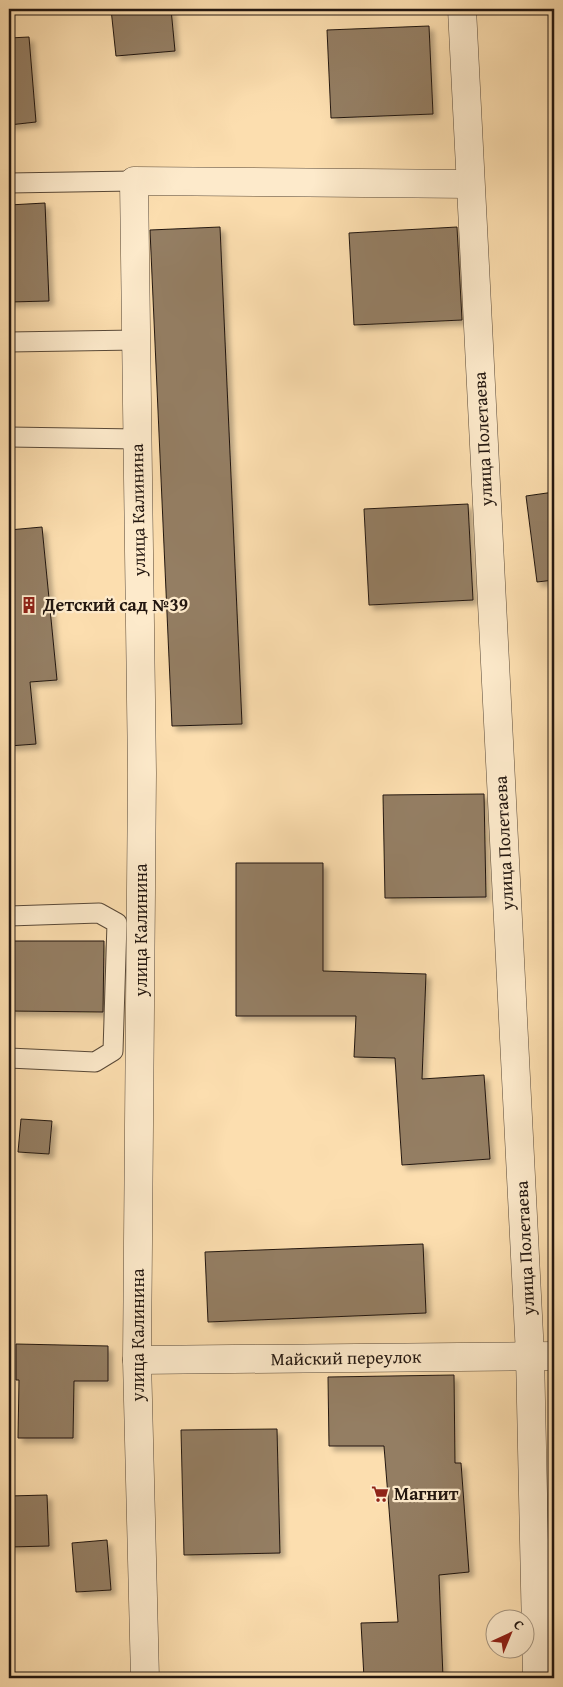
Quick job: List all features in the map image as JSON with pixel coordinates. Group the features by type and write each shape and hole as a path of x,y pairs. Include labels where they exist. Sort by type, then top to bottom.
{"street":[{"name":"улица Полетаева","path":"462,9 470,184 542,1356 537,1678"},
{"path":"134,181 470,184"},
{"name":"улица Калинина","path":"134,181 142,783 137,1360 144,1678"},
{"name":"Майский переулок","path":"137,1360 542,1356"}],"lane":[{"path":"9,182 134,181"},
{"path":"9,342 136,340"},
{"path":"9,437 137,439"},
{"path":"9,916 99,913 118,923 112,1052 95,1062 9,1058"}],"building":[{"path":"111,9 171,9 175,51 116,56"},
{"path":"429,26 433,114 331,118 327,30"},
{"path":"29,37 36,122 9,125 9,38"},
{"path":"45,203 49,301 9,302 9,205"},
{"path":"220,227 242,724 172,726 150,230"},
{"path":"457,227 462,320 354,325 349,233"},
{"path":"554,492 554,580 537,582 526,496"},
{"path":"468,504 473,600 369,605 364,509"},
{"name":"Детский сад №39","path":"42,527 57,680 30,682 36,744 9,746 9,530"},
{"path":"484,794 486,897 385,898 383,795"},
{"path":"236,863 323,863 323,971 426,974 422,1079 484,1075 490,1159 402,1165 395,1058 354,1057 356,1016 236,1016"},
{"path":"9,941 104,941 103,1012 9,1011"},
{"path":"21,1119 52,1121 49,1154 18,1152"},
{"path":"423,1244 426,1313 208,1322 205,1252"},
{"path":"16,1344 108,1346 108,1381 74,1381 73,1438 18,1438 19,1380 16,1380"},
{"path":"454,1375 455,1463 461,1463 469,1572 439,1575 443,1678 364,1678 361,1623 398,1622 384,1446 329,1446 328,1377"},
{"path":"277,1429 280,1553 184,1555 181,1430"},
{"path":"47,1495 49,1546 9,1547 9,1496"},
{"path":"107,1540 111,1590 76,1592 72,1543"}],"place":[{"name":"Детский сад №39","path":"29,605"},
{"name":"Магнит","path":"380,1494"}]}
